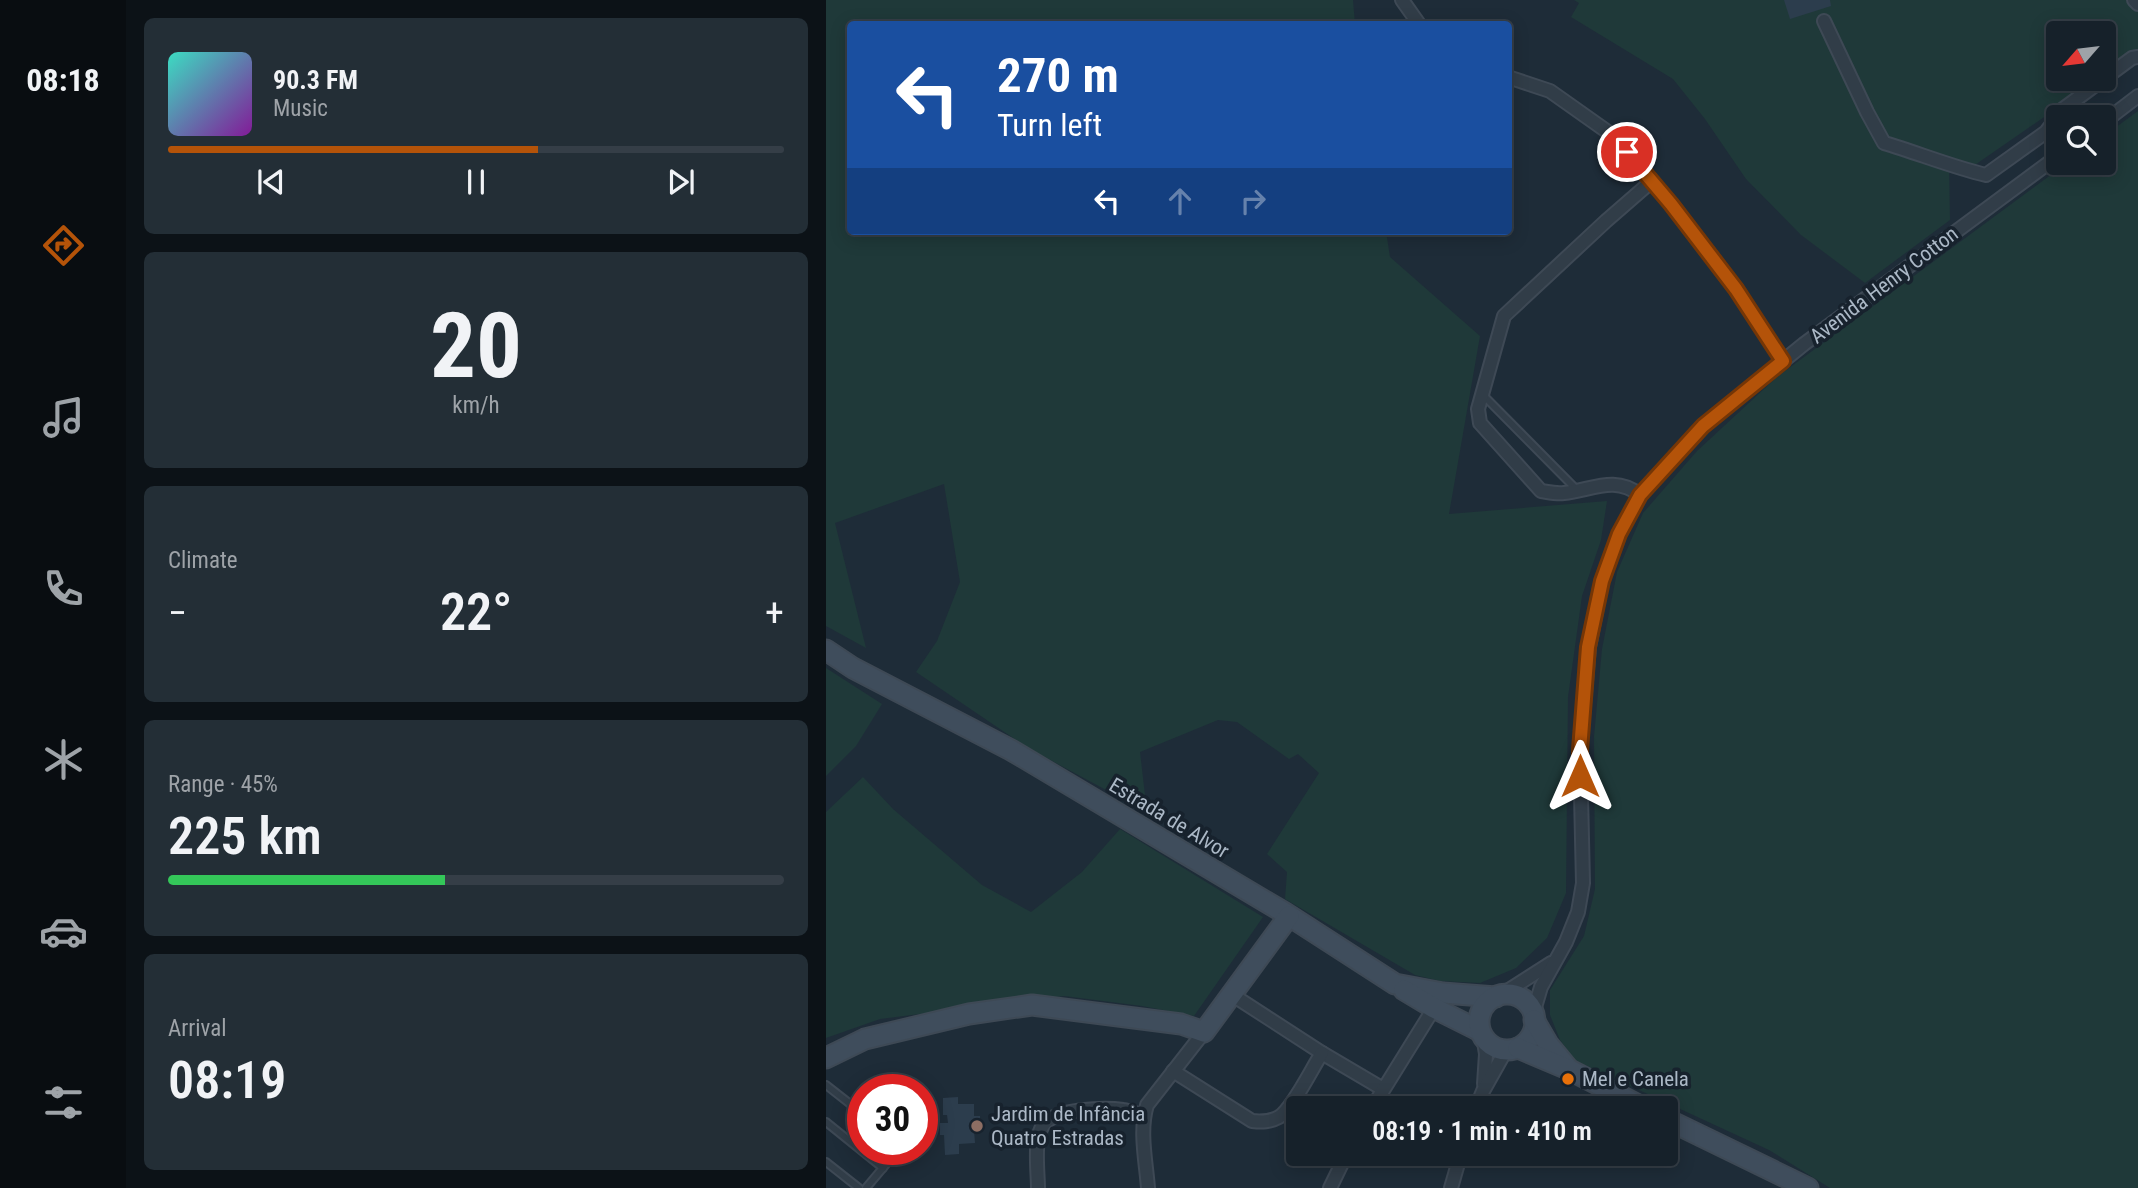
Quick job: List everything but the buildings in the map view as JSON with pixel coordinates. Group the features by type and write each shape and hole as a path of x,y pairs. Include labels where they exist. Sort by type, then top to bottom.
{"street":[{"path":"1402,0 1417,21"},
{"path":"2134,0 2138,4"},
{"path":"1824,21 1884,143 1938,159 1959,169 1986,175 2046,132 2063,109 2132,58 2138,57"},
{"path":"1512,78 1550,91 1615,138 1736,289 1783,361"},
{"path":"2116,113 2138,96"},
{"name":"Avenida Henry Cotton","path":"1533,1017 1541,987 1566,943 1578,912 1583,883 1580,750 1588,647 1602,581 1619,534 1640,495 1703,426 1783,361 2046,165"},
{"path":"1640,495 1622,484 1560,494 1541,491 1480,423 1478,409 1504,316 1605,221 1652,181"},
{"name":"Estrada de Alvor","path":"826,650 853,668 1011,750 1289,916 1434,1008 1481,1033 1495,1048 1512,1049 1570,1070 1621,1096"},
{"path":"1148,1188 1144,1116 1147,1105 1289,916"},
{"path":"1483,1091 1486,1054 1480,1013 1486,1004 1555,961"},
{"name":"Estrada de Alvor","path":"1395,984 1443,993 1518,997 1527,1004 1548,1044 1570,1070"},
{"path":"1231,995 1383,1089"},
{"path":"826,1058 865,1039 969,1014 1032,1005 1181,1024 1204,1032"},
{"path":"1379,1096 1434,1008"},
{"path":"1481,1096 1512,1049 1530,1036 1533,1017"},
{"path":"1173,1070 1252,1121 1266,1122 1287,1109 1322,1053"},
{"path":"1038,1188 1037,1138 1043,1124 1054,1117 1074,1111 1122,1110 1144,1116"},
{"path":"1678,1125 1808,1188"},
{"path":"1330,1188 1341,1166"},
{"path":"1451,1188 1457,1166"}],"lane":[{"path":"1482,394 1577,490"},
{"path":"826,1085 847,1101"},
{"path":"826,1122 883,1168"},
{"path":"826,1162 859,1188"},
{"path":"866,1188 886,1165"}],"green space":[{"path":"826,0 1353,0 1355,21 847,21 847,235 1387,235 1390,257 1480,336 1449,514 1607,501 1601,540 1582,596 1568,697 1566,893 1547,938 1516,968 1480,983 1440,981 1415,975 1285,899 1287,872 1267,854 1319,773 1298,754 1289,759 1237,722 1218,720 1140,752 1147,812 1028,748 916,672 937,641 960,582 944,484 835,523 866,648 826,626"},
{"path":"1574,0 2138,0 2138,52 2116,68 2116,21 2046,21 2046,91 2082,91 2061,105 2046,105 2046,116 1972,167 1949,162 1950,220 1865,283 1801,235 1746,179 1705,119 1673,79 1571,17 1579,3"},
{"path":"2138,111 2138,1188 1830,1188 1769,1150 1678,1108 1678,1096 1652,1096 1574,1060 1560,1040 1550,1015 1550,990 1584,936 1595,889 1594,737 1602,649 1617,572 1643,513 1697,451 1777,377 2051,175 2116,175 2116,127"},
{"path":"826,668 882,704 856,746 826,776"},
{"path":"863,777 893,809 982,885 1031,912 1082,872 1120,829 1263,917 1194,1016 1064,996 880,1019 826,1038 826,812"}],"place":[{"name":"Mel e Canela","path":"1568,1079"},
{"name":"Jardim de Infância Quatro Estradas","path":"977,1126"}],"route":[{"path":"1580,776 1588,647 1602,581 1619,534 1640,495 1703,426 1783,361 1736,289 1627,152"}]}
